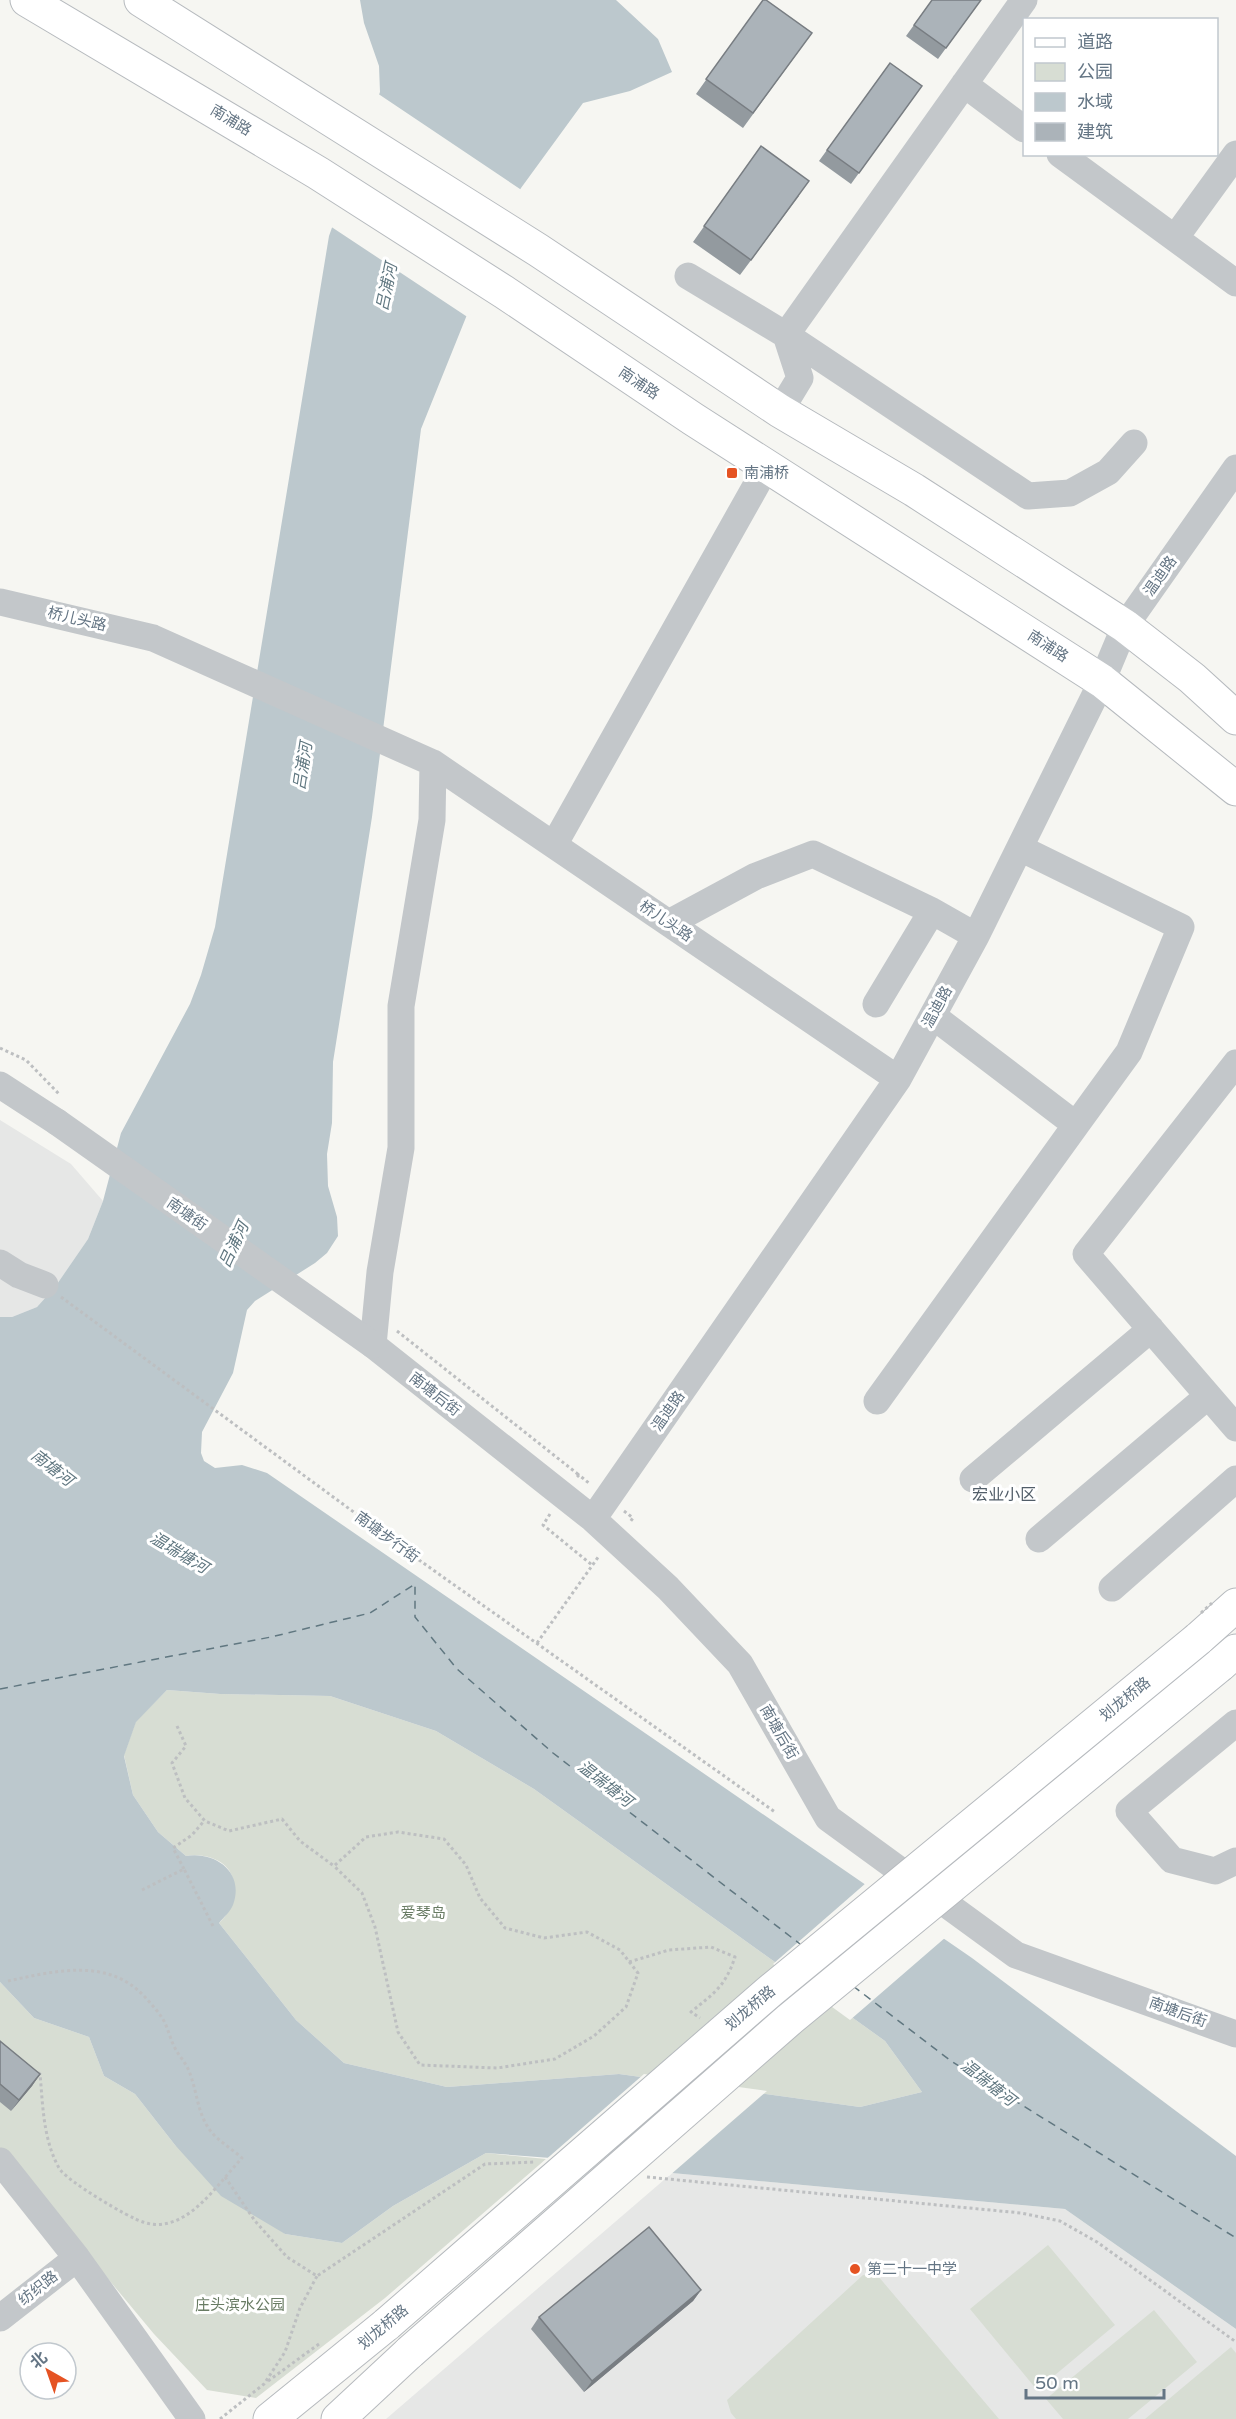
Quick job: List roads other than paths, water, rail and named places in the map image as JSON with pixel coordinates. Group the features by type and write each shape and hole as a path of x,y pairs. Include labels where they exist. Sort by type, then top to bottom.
{"main road":[{"name":"南浦路","path":"27,0 318,173 1102,681 1236,789"},
{"path":"141,0 538,250 780,411 914,490 1125,626 1192,678 1236,718"},
{"name":"划龙桥路","path":"270,2419 387,2324 770,1991 1198,1639 1236,1605"},
{"path":"338,2419 410,2352 790,2019 1228,1658"}],"street":[{"path":"786,335 1024,0"},
{"path":"964,84 1023,128"},
{"path":"1175,238 1236,154"},
{"path":"1063,156 1236,283"},
{"path":"688,276 786,335 1028,496 1070,493 1108,472 1134,443"},
{"path":"780,411 800,378 786,335"},
{"path":"555,845 767,466"},
{"name":"温迪路","path":"601,1508 898,1079 976,936 1102,681 1125,626 1236,468"},
{"name":"桥儿头路","path":"0,602 153,638 433,763 898,1079"},
{"path":"372,1345 380,1272 401,1148 401,1006 432,820 433,763"},
{"path":"877,1401 1129,1052 1181,927 1020,848"},
{"path":"669,923 756,876 813,854 932,911 976,936"},
{"path":"876,1004 932,911"},
{"path":"933,1016 1076,1125"},
{"path":"1235,1065 1086,1254 1236,1428"},
{"name":"南塘街","path":"0,1085 57,1122 372,1345"},
{"path":"0,1263 19,1275 45,1285"},
{"path":"973,1479 1151,1329"},
{"name":"南塘后街","path":"372,1345 601,1508 615,1538 668,1588 740,1664 828,1818 1016,1955 1236,2034"},
{"path":"1040,1539 1208,1396"},
{"path":"1112,1588 1236,1479"},
{"path":"1236,1723 1129,1811 1172,1860 1215,1871 1236,1861"},
{"path":"0,2161 77,2258 192,2419"},
{"name":"纺织路","path":"0,2318 77,2258"}],"water":[{"path":"360,0 616,0 658,39 672,72 630,91 583,103 521,188 510,208 421,429 372,817 333,1062 332,1123 327,1154 328,1186 337,1217 338,1236 327,1253 315,1263 255,1301 247,1310 233,1373 202,1432 201,1453 204,1461 215,1468 242,1465 267,1473 972,1958 1236,2156 1236,2329 1065,2209 672,2173 629,2164 486,2153 393,2206 342,2243 285,2234 221,2196 175,2145 135,2094 104,2076 89,2037 34,2018 0,1982 0,1317 12,1317 37,1307 55,1287 88,1239 103,1201 121,1133 190,1004 215,927 329,236 380,92 379,66 364,23","holes":["167,1690 220,1694 330,1696 436,1731 534,1789 885,2041 922,2092 860,2107 619,2074 447,2087 344,2063 296,2020 219,1923 233,1905 236,1893 235,1883 225,1866 207,1857 186,1856 158,1832 133,1795 124,1756 136,1722"]}],"place":[{"name":"南浦桥","path":"732,473"},
{"name":"第二十一中学","path":"855,2269"}],"district":[{"name":"宏业小区","path":"1004,1495"}],"water label":[{"name":"吕浦河","path":"387,287"},
{"name":"吕浦河","path":"303,766"},
{"name":"吕浦河","path":"234,1245"},
{"name":"南塘河","path":"52,1468"},
{"name":"温瑞塘河","path":"179,1553"},
{"name":"温瑞塘河","path":"605,1784"},
{"name":"温瑞塘河","path":"988,2083"}],"park label":[{"name":"爱琴岛","path":"423,1913"},
{"name":"庄头滨水公园","path":"240,2305"}]}
